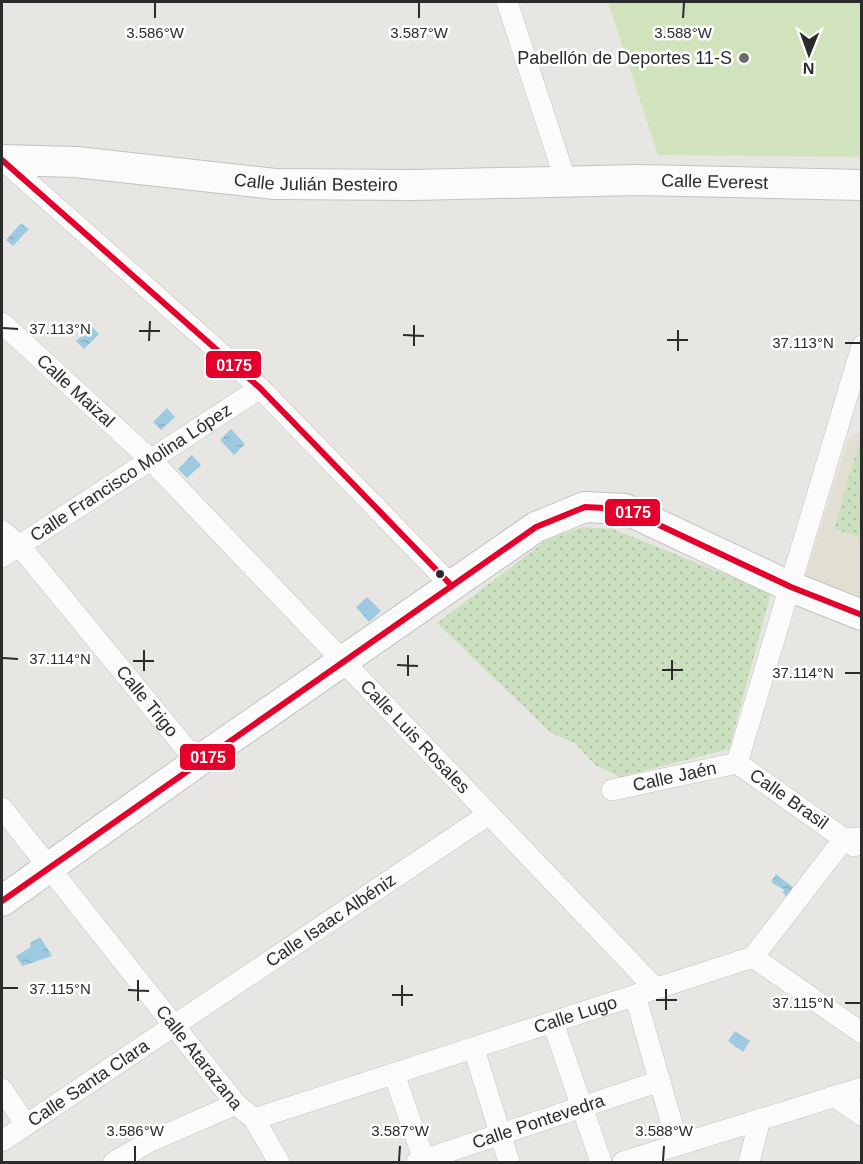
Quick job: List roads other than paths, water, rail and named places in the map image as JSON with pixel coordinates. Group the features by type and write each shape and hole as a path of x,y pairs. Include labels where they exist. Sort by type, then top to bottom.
{"street":[{"path":"507,2 566,182"},
{"path":"2,155 260,388 451,585"},
{"name":"Calle Julián Besteiro","path":"2,155 275,184 566,182"},
{"name":"Calle Everest","path":"566,182 638,180 861,185"},
{"name":"Calle Maizal","path":"2,323 151,460"},
{"name":"Calle Brasil","path":"861,346 737,763 853,839 861,852"},
{"name":"Calle Francisco Molina López","path":"10,551 260,388"},
{"name":"Calle Luis Rosales","path":"151,460 489,814 645,991"},
{"path":"2,901 197,762 536,527 585,507 626,508 791,587 861,615"},
{"name":"Calle Trigo","path":"2,531 10,551 197,762"},
{"name":"Calle Jaén","path":"612,790 737,763"},
{"name":"Calle Atarazana","path":"2,808 236,1104 254,1119 279,1162"},
{"name":"Calle Isaac Albéniz","path":"173,1025 489,814"},
{"path":"853,839 753,957 861,1033"},
{"name":"Calle Lugo","path":"254,1119 753,957"},
{"path":"645,991 660,1081 678,1145"},
{"path":"553,1023 601,1162"},
{"name":"Calle Santa Clara","path":"2,1141 173,1025"},
{"path":"474,1048 509,1162"},
{"path":"394,1074 420,1161"},
{"name":"Calle Pontevedra","path":"420,1161 660,1081"},
{"path":"623,1162 861,1088"},
{"path":"2,1089 26,1125"},
{"path":"834,1096 861,1115"},
{"path":"114,1162 149,1142 236,1104"},
{"path":"749,1162 760,1119"}],"water":[{"path":"21,223 29,229 13,246 6,240"},
{"path":"91,326 99,334 84,349 76,341"},
{"path":"167,408 175,417 161,430 153,422"},
{"path":"231,429 245,444 234,455 220,440"},
{"path":"192,455 201,465 187,478 178,469"},
{"path":"367,597 381,611 369,622 356,607"},
{"path":"776,874 794,888 787,897 783,893 784,890 771,882"},
{"path":"40,937 52,956 22,966 16,956 31,947 30,943"},
{"path":"735,1031 750,1041 743,1052 728,1041"}],"place":[{"name":"Pabellón de Deportes 11-S","path":"744,58"}]}
